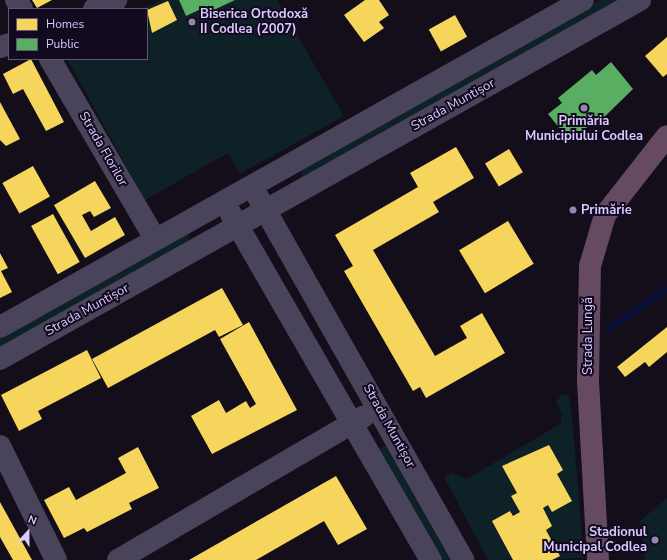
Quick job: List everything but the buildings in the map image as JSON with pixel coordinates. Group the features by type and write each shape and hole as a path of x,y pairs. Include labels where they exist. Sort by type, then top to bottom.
{"highway":[{"name":"Strada Lungă","path":"598,560 588,380 587,316 593,249 605,215 667,136"}],"street":[{"path":"96,8 116,0"},
{"path":"0,327 250,185 583,0"},
{"name":"Strada Muntișor","path":"0,359 640,0"},
{"name":"Strada Florilor","path":"51,60 155,239"},
{"name":"Strada Muntișor","path":"250,185 379,407 463,560"},
{"path":"223,201 431,560"},
{"path":"118,560 379,407"},
{"path":"0,446 56,560"}],"shaded area":[{"path":"162,0 277,0 344,116 240,174 228,153 145,200 68,60 148,60 148,8 144,8"},
{"path":"600,0 623,0 302,177 300,168"},
{"path":"188,233 190,242 0,349 0,337"},
{"path":"562,394 569,396 572,417 584,558 488,560 444,477 452,473 467,479 560,424 562,413 556,402"},
{"path":"386,445 450,560 439,560 378,449"},
{"name":"Stadionul Municipal Codlea","path":"667,498 667,560 645,560 640,521"}],"waterway":[{"path":"609,329 667,289"}],"place":[{"name":"Biserica Ortodoxă II Codlea (2007)","path":"192,22"},
{"name":"Primăria Municipiului Codlea","path":"584,108"},
{"name":"Primărie","path":"573,210"},
{"name":"Stadionul Municipal Codlea","path":"655,540"}]}
